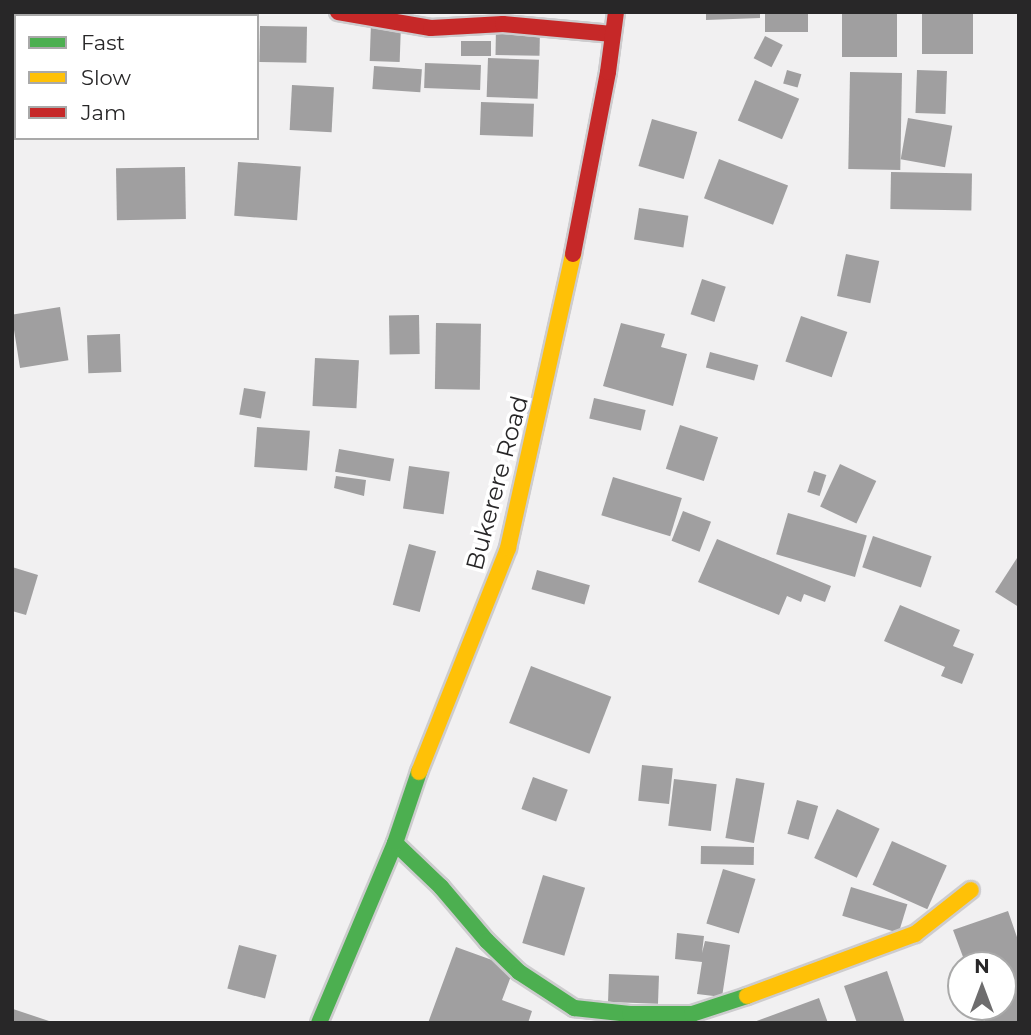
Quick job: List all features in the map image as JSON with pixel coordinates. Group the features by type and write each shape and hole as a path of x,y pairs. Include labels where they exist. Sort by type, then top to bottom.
{"street":[{"path":"171,14 193,12"},
{"path":"338,12 431,28 503,24 613,34"},
{"name":"Bukerere Road","path":"319,1023 395,844 420,770 508,548 554,350 616,12"},
{"path":"395,844 441,887 487,941 519,972 574,1008 630,1013 692,1013 784,984 915,934 971,890"}],"building":[{"path":"706,12 760,12 760,18 706,20"},
{"path":"765,12 808,12 808,32 765,32"},
{"path":"842,12 897,12 897,57 842,57"},
{"path":"922,12 973,12 973,54 922,54"},
{"path":"371,23 401,24 400,62 370,61"},
{"path":"260,26 307,27 306,63 259,62"},
{"path":"496,27 540,28 540,56 496,55"},
{"path":"765,36 783,45 771,67 754,58"},
{"path":"461,41 491,41 491,56 461,56"},
{"path":"488,58 539,60 538,99 487,97"},
{"path":"425,63 481,65 480,90 424,88"},
{"path":"374,66 422,69 420,92 372,89"},
{"path":"787,70 801,74 798,88 783,83"},
{"path":"917,70 947,71 945,114 915,113"},
{"path":"850,72 902,73 900,170 848,169"},
{"path":"755,80 799,99 782,139 738,121"},
{"path":"292,85 334,87 332,132 290,130"},
{"path":"481,102 534,104 533,137 480,135"},
{"path":"908,118 952,126 945,167 901,159"},
{"path":"652,119 697,132 684,179 638,166"},
{"path":"719,159 788,186 773,225 704,198"},
{"path":"238,162 301,166 297,220 234,216"},
{"path":"185,167 186,219 117,220 116,168"},
{"path":"891,172 972,173 971,210 890,209"},
{"path":"639,208 688,216 683,247 634,240"},
{"path":"846,254 879,261 870,303 837,296"},
{"path":"702,279 726,287 714,322 691,314"},
{"path":"60,307 68,360 20,368 12,315"},
{"path":"419,315 420,354 390,355 389,316"},
{"path":"801,316 847,332 832,377 785,361"},
{"path":"436,323 481,324 480,390 435,389"},
{"path":"621,323 665,334 661,347 687,354 673,406 603,386"},
{"path":"120,334 121,372 88,373 87,335"},
{"path":"710,352 758,365 754,380 706,367"},
{"path":"315,358 359,360 356,408 312,406"},
{"path":"244,388 266,392 261,418 239,415"},
{"path":"594,398 646,410 641,430 589,418"},
{"path":"680,425 718,437 704,481 666,469"},
{"path":"257,427 310,431 307,471 254,467"},
{"path":"339,449 394,459 390,481 335,472"},
{"path":"840,464 876,481 856,524 820,507"},
{"path":"409,466 450,472 444,514 403,509"},
{"path":"814,471 826,475 820,496 807,492"},
{"path":"336,476 366,480 364,496 334,488"},
{"path":"613,477 682,498 670,536 601,515"},
{"path":"683,511 711,522 700,552 672,541"},
{"path":"788,513 867,536 855,577 776,554"},
{"path":"873,536 932,556 921,587 862,567"},
{"path":"717,539 831,586 825,602 804,594 801,602 787,596 779,615 698,582"},
{"path":"409,544 436,551 420,612 393,605"},
{"path":"1019,555 1019,607 995,592"},
{"path":"12,567 38,575 26,615 12,611"},
{"path":"537,570 590,585 584,604 531,589"},
{"path":"900,605 960,630 953,646 974,654 962,684 941,676 945,667 884,641"},
{"path":"531,666 611,697 589,754 509,723"},
{"path":"642,765 673,768 669,804 638,801"},
{"path":"533,777 568,790 556,822 521,809"},
{"path":"736,778 765,783 754,843 725,838"},
{"path":"674,779 717,784 711,831 668,826"},
{"path":"797,800 818,806 809,840 787,834"},
{"path":"837,809 880,829 857,878 814,858"},
{"path":"892,841 947,865 927,909 872,885"},
{"path":"701,846 754,847 754,865 701,864"},
{"path":"723,869 756,879 739,933 706,924"},
{"path":"543,875 585,888 564,956 522,943"},
{"path":"851,887 907,904 899,933 842,916"},
{"path":"1008,911 1019,943 1019,1023 985,1021 1017,1021 1017,951 961,951 953,930"},
{"path":"677,933 704,936 702,953 705,941 730,945 722,997 697,994 702,962 675,959"},
{"path":"239,945 277,955 265,999 227,988"},
{"path":"456,947 514,968 502,1000 532,1011 528,1023 428,1023"},
{"path":"887,971 905,1023 857,1023 844,986"},
{"path":"609,974 659,976 658,1004 608,1002"},
{"path":"819,998 828,1023 754,1023 754,1022"},
{"path":"13,1009 52,1022 52,1023 12,1023"}],"traffic: fast":[{"path":"319,1023 395,843 419,772"},
{"path":"395,843 441,887 487,941 519,972 574,1008 630,1014 692,1014 747,996"}],"traffic: slow":[{"path":"419,772 508,548 573,254"},
{"path":"747,996 915,934 971,890"}],"traffic: jam":[{"path":"338,12 431,28 503,24 613,34"},
{"path":"573,254 608,72 616,12"}]}
